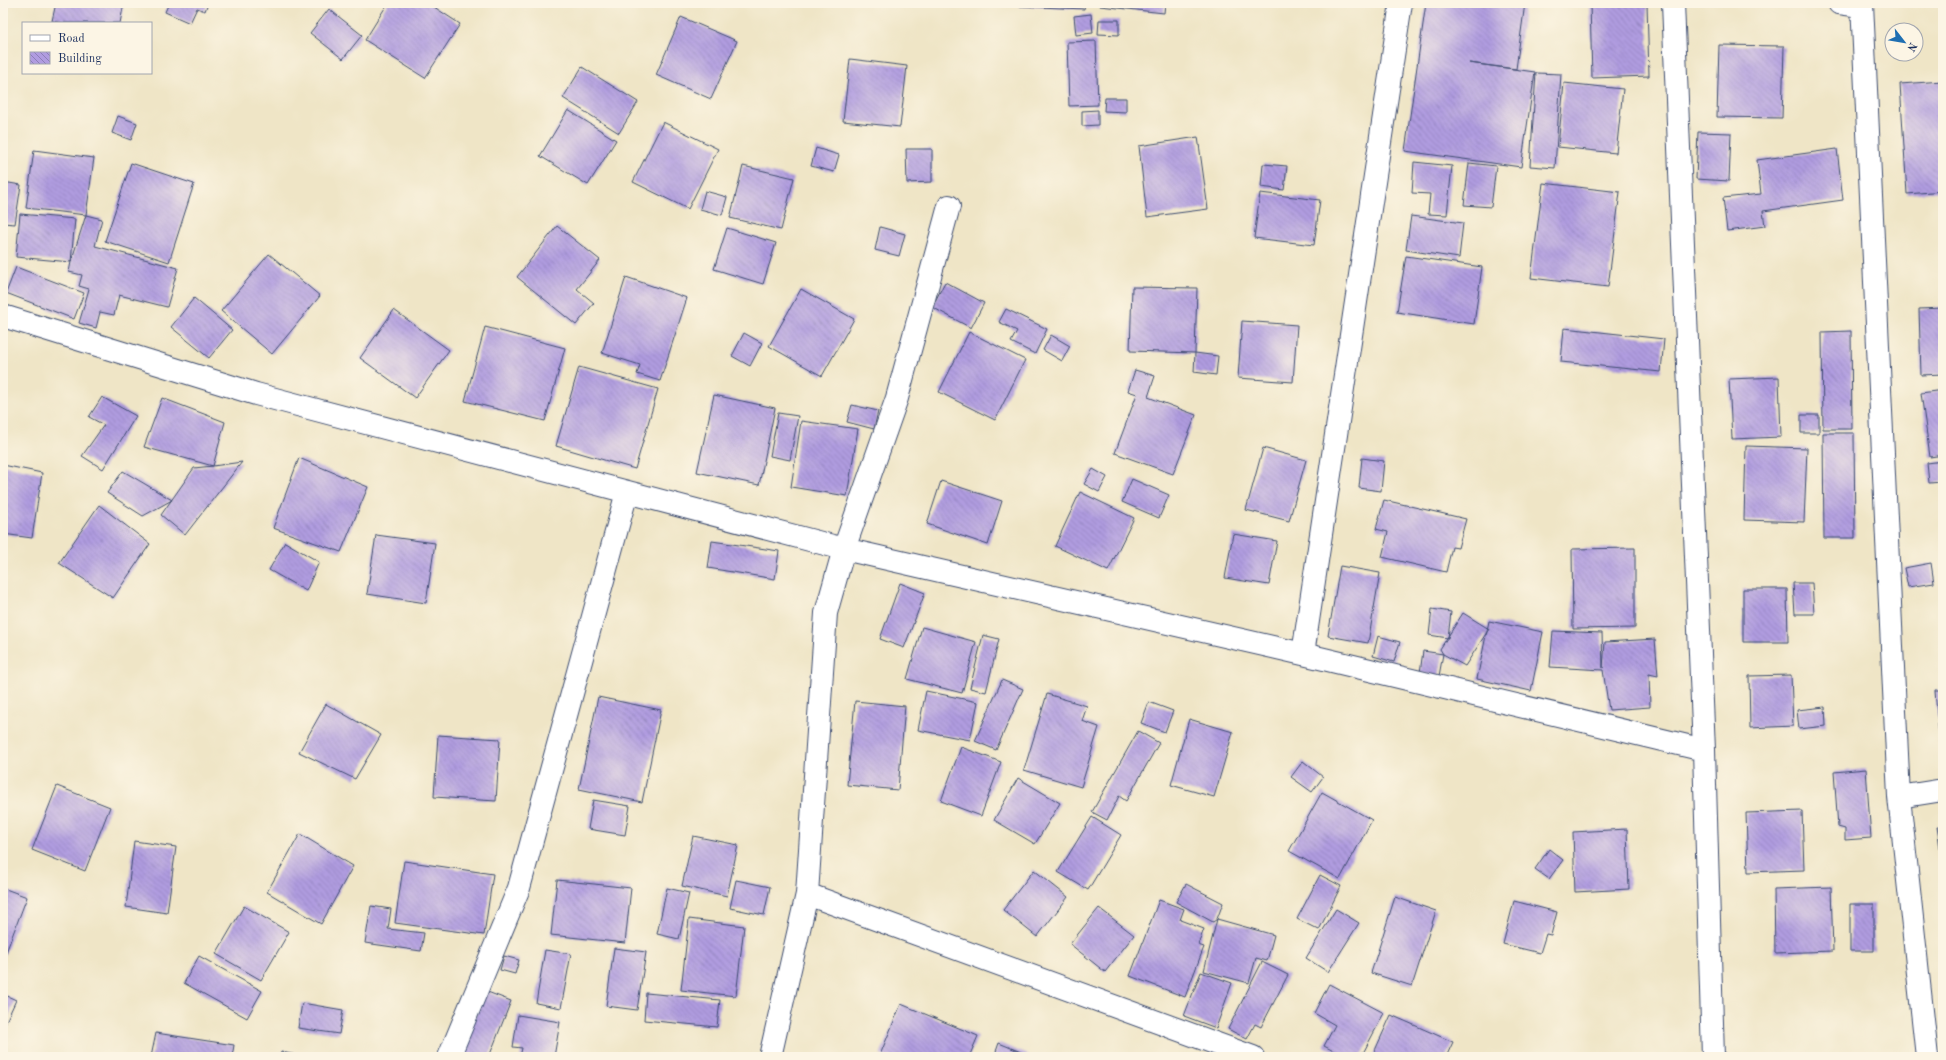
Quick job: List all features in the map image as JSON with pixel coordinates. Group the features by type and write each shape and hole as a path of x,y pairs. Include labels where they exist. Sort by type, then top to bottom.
{"street":[{"path":"1303,654 1401,3"},
{"path":"1673,3 1704,750 1713,1057"},
{"path":"1839,3 1862,4 1899,797 1927,1057"},
{"path":"770,1057 807,894 826,614 844,549 897,398 949,206"},
{"path":"3,316 256,394 844,549 1303,654 1704,750"},
{"path":"449,1057 519,888 627,492"},
{"path":"1899,797 1943,790"},
{"path":"807,894 1253,1057"}],"building":[{"path":"56,3 124,3 120,22 52,21"},
{"path":"169,3 208,3 205,11 197,8 190,23 165,12"},
{"path":"388,3 428,3 460,24 425,78 365,40"},
{"path":"1017,3 1085,3 1084,9 1017,6"},
{"path":"1100,3 1165,3 1164,13 1100,6"},
{"path":"1426,3 1525,3 1516,69 1469,63 1535,72 1521,167 1405,151"},
{"path":"1590,3 1647,3 1649,76 1592,78"},
{"path":"329,9 362,35 343,59 310,33"},
{"path":"1091,14 1093,33 1076,35 1074,16"},
{"path":"681,17 737,41 711,99 656,75"},
{"path":"1099,20 1119,20 1119,35 1098,34"},
{"path":"1096,41 1098,105 1069,106 1067,42"},
{"path":"1719,45 1784,46 1782,118 1717,117"},
{"path":"850,59 907,66 900,127 843,121"},
{"path":"582,67 638,102 619,133 563,98"},
{"path":"1536,73 1561,74 1555,168 1530,166"},
{"path":"1943,81 1943,191 1907,194 1900,84"},
{"path":"1564,83 1623,89 1616,153 1558,147"},
{"path":"1105,98 1126,98 1126,112 1104,111"},
{"path":"568,110 616,140 588,185 540,156"},
{"path":"1098,110 1098,125 1082,126 1082,111"},
{"path":"118,116 137,123 131,140 112,133"},
{"path":"663,122 718,149 688,209 633,182"},
{"path":"1698,132 1731,133 1729,181 1696,179"},
{"path":"1198,137 1208,209 1147,217 1139,146"},
{"path":"816,148 839,155 834,172 811,166"},
{"path":"906,149 932,149 932,182 907,183"},
{"path":"1837,149 1843,200 1763,211 1765,226 1727,231 1723,198 1761,194 1757,160"},
{"path":"34,150 94,158 86,215 26,208"},
{"path":"1414,162 1452,166 1447,215 1428,214 1430,194 1412,193"},
{"path":"131,163 194,184 169,262 105,241"},
{"path":"1469,163 1496,166 1491,207 1464,205"},
{"path":"1263,164 1287,166 1284,190 1261,187"},
{"path":"743,166 794,178 781,230 730,218"},
{"path":"3,182 21,185 15,224 3,223"},
{"path":"1543,183 1620,192 1608,287 1531,278"},
{"path":"705,191 727,197 722,215 700,209"},
{"path":"1260,193 1320,200 1314,245 1254,238"},
{"path":"20,214 75,219 71,262 16,257"},
{"path":"86,215 102,219 95,246 178,268 167,307 119,295 114,315 100,312 96,328 79,323 89,289 79,286 82,275 69,272"},
{"path":"1411,216 1463,223 1459,258 1406,250"},
{"path":"557,226 600,260 577,289 594,303 576,325 517,277"},
{"path":"880,227 905,234 899,256 875,250"},
{"path":"727,228 776,243 763,284 714,269"},
{"path":"269,254 320,296 272,354 221,311"},
{"path":"1406,256 1482,267 1474,324 1397,312"},
{"path":"16,267 84,293 74,319 6,293"},
{"path":"626,277 687,298 660,381 637,374 640,365 602,353"},
{"path":"945,282 984,303 971,328 932,307"},
{"path":"1132,287 1197,288 1195,353 1130,351"},
{"path":"801,289 854,319 822,376 769,346"},
{"path":"194,298 232,330 209,358 171,327"},
{"path":"1943,308 1943,374 1921,375 1919,309"},
{"path":"1006,309 1047,329 1035,354 1011,342 1017,331 999,322"},
{"path":"394,310 449,350 415,398 360,358"},
{"path":"1242,321 1297,325 1293,382 1238,378"},
{"path":"485,327 565,348 545,421 465,401"},
{"path":"1564,328 1664,339 1661,372 1561,362"},
{"path":"1851,331 1852,429 1823,429 1822,332"},
{"path":"969,332 1025,360 995,420 939,392"},
{"path":"744,333 762,343 750,366 732,356"},
{"path":"1051,335 1070,346 1062,361 1043,350"},
{"path":"1195,353 1218,356 1216,375 1194,372"},
{"path":"579,367 658,389 635,469 556,446"},
{"path":"1135,370 1155,376 1148,397 1196,415 1173,474 1115,453 1137,394 1128,391"},
{"path":"1779,377 1781,437 1732,439 1729,379"},
{"path":"1943,390 1943,455 1930,457 1921,393"},
{"path":"714,395 775,408 759,485 697,472"},
{"path":"102,397 136,416 103,469 82,456 104,425 89,417"},
{"path":"162,398 225,422 213,466 144,447"},
{"path":"852,405 878,411 874,429 847,422"},
{"path":"778,413 798,416 790,460 770,456"},
{"path":"1801,415 1819,415 1819,433 1801,433"},
{"path":"801,421 858,429 847,496 791,487"},
{"path":"1823,433 1854,433 1855,538 1824,538"},
{"path":"1746,446 1807,448 1804,522 1744,520"},
{"path":"1263,448 1306,460 1289,521 1246,510"},
{"path":"299,458 368,487 341,552 273,528"},
{"path":"1362,458 1384,461 1381,491 1359,488"},
{"path":"1943,461 1943,482 1929,483 1927,463"},
{"path":"242,462 185,535 161,515 194,468"},
{"path":"3,465 42,473 32,538 3,534"},
{"path":"1093,469 1107,477 1099,492 1084,484"},
{"path":"123,471 172,500 143,516 107,493"},
{"path":"1132,479 1169,495 1159,518 1122,502"},
{"path":"941,481 1002,501 988,545 927,524"},
{"path":"1080,492 1134,518 1108,571 1055,546"},
{"path":"1384,500 1466,519 1458,548 1452,547 1446,572 1382,557 1388,532 1376,529"},
{"path":"99,505 150,544 113,598 59,563"},
{"path":"1233,534 1277,541 1269,585 1225,578"},
{"path":"376,535 435,543 426,603 367,594"},
{"path":"712,541 779,551 775,579 708,568"},
{"path":"285,542 319,562 306,591 269,570"},
{"path":"1635,548 1635,628 1573,629 1572,549"},
{"path":"1931,563 1934,583 1908,587 1904,568"},
{"path":"1340,566 1380,573 1368,643 1328,636"},
{"path":"900,583 925,593 904,648 880,639"},
{"path":"1793,583 1812,583 1814,614 1795,614"},
{"path":"1743,589 1787,589 1788,642 1743,642"},
{"path":"1432,609 1451,612 1448,638 1429,635"},
{"path":"1463,613 1489,629 1465,666 1443,654 1440,649"},
{"path":"1489,621 1543,632 1531,691 1477,679"},
{"path":"922,627 976,642 962,693 907,679"},
{"path":"1553,631 1602,633 1603,668 1605,642 1655,639 1658,676 1649,674 1650,707 1609,710 1603,670 1550,667"},
{"path":"983,635 999,639 986,692 970,688"},
{"path":"1378,636 1400,642 1394,662 1373,656"},
{"path":"1423,651 1443,654 1439,676 1420,673"},
{"path":"1791,675 1793,726 1750,728 1749,676"},
{"path":"1002,680 1023,689 996,750 975,741"},
{"path":"1935,690 1943,690 1943,748 1940,748"},
{"path":"926,691 978,702 970,740 918,730"},
{"path":"1047,694 1087,706 1082,721 1099,727 1081,787 1024,770"},
{"path":"598,697 661,710 642,802 579,789"},
{"path":"855,701 905,706 898,790 847,785"},
{"path":"1149,702 1173,711 1165,732 1141,723"},
{"path":"326,704 381,735 355,779 299,752"},
{"path":"1825,707 1826,726 1799,729 1797,710"},
{"path":"1189,719 1233,732 1214,797 1171,785"},
{"path":"1138,731 1159,743 1126,801 1119,796 1107,820 1092,812"},
{"path":"438,735 500,739 496,801 434,797"},
{"path":"961,747 1001,762 981,816 941,801"},
{"path":"1303,761 1323,777 1312,792 1291,777"},
{"path":"1866,769 1871,838 1845,840 1845,829 1838,827 1834,772"},
{"path":"1018,778 1060,803 1035,844 994,820"},
{"path":"57,786 110,807 85,871 32,850"},
{"path":"1322,792 1372,820 1340,879 1289,851"},
{"path":"593,800 630,806 625,835 588,829"},
{"path":"1802,811 1804,870 1748,872 1746,813"},
{"path":"1092,817 1121,835 1088,890 1058,872"},
{"path":"1937,827 1943,827 1943,862 1942,862"},
{"path":"1627,829 1629,889 1575,892 1573,832"},
{"path":"300,834 353,866 321,924 267,892"},
{"path":"693,836 738,845 727,896 682,886"},
{"path":"134,841 176,847 167,913 126,907"},
{"path":"1549,849 1563,860 1549,879 1535,869"},
{"path":"404,861 493,874 484,935 395,923"},
{"path":"1034,870 1068,897 1037,937 1003,910"},
{"path":"1320,875 1341,886 1319,930 1297,919"},
{"path":"557,880 631,888 625,943 551,935"},
{"path":"736,880 770,887 764,915 730,908"},
{"path":"1186,884 1223,903 1217,919 1213,922 1176,902"},
{"path":"1831,887 1833,951 1775,953 1774,889"},
{"path":"3,888 27,897 5,955 3,954"},
{"path":"667,888 689,893 679,939 657,934"},
{"path":"1395,897 1436,911 1412,986 1371,973"},
{"path":"1159,900 1184,909 1180,920 1204,929 1198,945 1204,947 1185,997 1130,976"},
{"path":"1514,901 1557,912 1551,935 1546,934 1540,953 1503,944"},
{"path":"1850,904 1874,904 1874,951 1850,951"},
{"path":"244,906 289,932 261,980 216,954"},
{"path":"371,906 391,909 388,929 424,933 421,951 365,943"},
{"path":"1099,908 1134,935 1105,972 1070,944"},
{"path":"1336,909 1359,923 1328,972 1306,958"},
{"path":"689,919 744,926 736,996 681,990"},
{"path":"1217,919 1274,935 1267,961 1256,958 1249,983 1204,971"},
{"path":"614,948 646,952 637,1010 606,1006"},
{"path":"545,950 571,954 561,1008 536,1003"},
{"path":"199,956 262,991 247,1018 184,983"},
{"path":"504,956 519,960 515,974 500,970"},
{"path":"1262,962 1288,975 1261,1027 1255,1024 1247,1039 1228,1029"},
{"path":"1201,972 1232,983 1216,1028 1184,1016"},
{"path":"1329,984 1384,1013 1361,1057 1345,1057 1324,1046 1335,1025 1314,1013"},
{"path":"485,991 511,1001 489,1057 459,1057"},
{"path":"646,993 720,1000 717,1027 644,1020"},
{"path":"3,994 16,1000 3,1028"},
{"path":"302,1003 343,1010 339,1034 298,1028"},
{"path":"901,1004 978,1036 969,1057 886,1057 880,1055"},
{"path":"518,1015 560,1022 554,1057 520,1057 522,1048 513,1047"},
{"path":"1391,1015 1453,1042 1446,1057 1372,1057"},
{"path":"156,1033 234,1045 232,1057 151,1057"},
{"path":"999,1043 1033,1057 994,1057"},
{"path":"281,1052 302,1056 302,1057 280,1057"}]}
